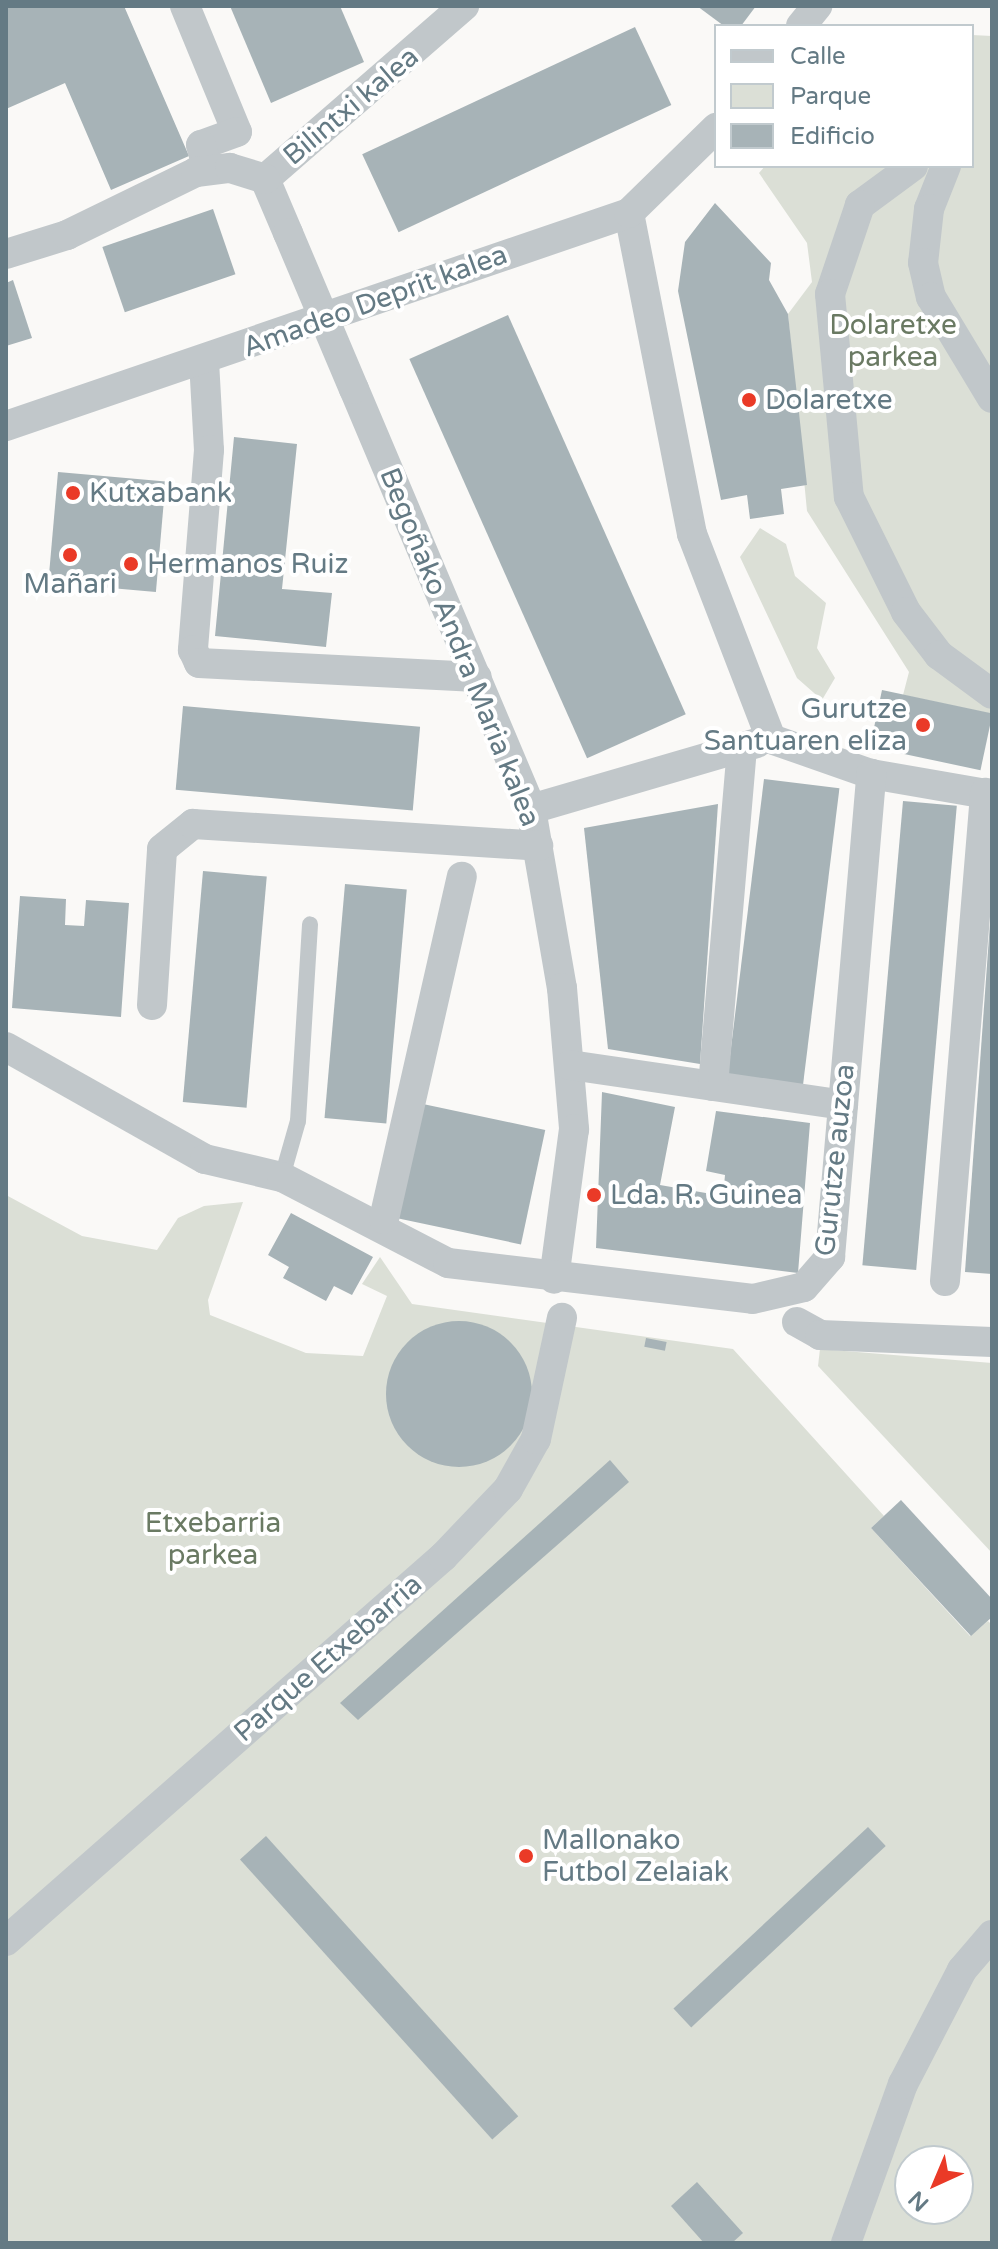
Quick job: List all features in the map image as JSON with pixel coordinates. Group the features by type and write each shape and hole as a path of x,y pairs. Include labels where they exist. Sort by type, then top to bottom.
{"street":[{"path":"6,254 67,235 208,169 201,145 237,132 185,6"},
{"name":"Bilintxi kalea","path":"208,169 265,179 464,6"},
{"path":"803,24 817,6"},
{"name":"Amadeo Deprit kalea","path":"6,426 204,361 629,213 714,130"},
{"path":"910,168 860,205 830,294 849,497 906,612 939,655 992,694"},
{"path":"945,168 929,209 923,263 931,297 992,398"},
{"name":"Begoñako Andra Maria kalea","path":"265,179 531,809 570,1065 574,1129 554,1279"},
{"path":"629,213 689,522 756,743 713,1086"},
{"path":"204,361 209,450 193,650 199,663 477,677"},
{"path":"531,809 756,743 871,774 988,794 945,1281"},
{"name":"Gurutze auzoa","path":"6,1047 205,1159 282,1177 448,1263 554,1279 753,1299 804,1287 830,1257 871,774"},
{"path":"152,1005 162,849 193,824 538,846"},
{"path":"384,1219 462,877"},
{"path":"570,1065 843,1105"},
{"name":"Parque Etxebarria","path":"6,1941 443,1557 508,1489 536,1439 562,1318"},
{"path":"797,1322 820,1335 992,1342"},
{"path":"846,2243 903,2084 962,1970 992,1935"}],"lane":[{"path":"282,1177 298,1121 310,924"}],"green space":[{"name":"Dolaretxe parkea","path":"974,35 992,36 992,714 903,695 909,672 807,511 788,314 812,282 807,243 759,173 763,168 974,168"},
{"path":"760,528 786,544 795,576 826,603 817,648 835,678 822,700 797,678 740,557"},
{"name":"Etxebarria parkea","path":"6,1195 82,1236 157,1250 178,1218 204,1206 243,1202 208,1300 210,1315 306,1353 363,1356 387,1296 362,1284 380,1257 412,1304 733,1349 884,1516 871,1528 970,1636 988,1621 992,1625 992,2243 6,2243"},
{"path":"820,1349 992,1363 992,1553 818,1366"}],"building":[{"path":"6,6 124,6 189,156 111,190 65,83 6,109"},
{"path":"230,6 340,6 364,62 271,103"},
{"path":"697,6 756,6 742,24 721,24"},
{"path":"635,27 671,105 399,232 362,154"},
{"name":"Dolaretxe","path":"715,203 771,263 769,280 788,314 807,485 781,489 784,514 750,519 747,495 721,500 678,291 685,242"},
{"path":"213,209 235,274 125,312 102,247"},
{"path":"13,280 32,338 6,346 6,283"},
{"path":"508,315 686,714 587,758 409,359"},
{"path":"234,437 297,444 282,589 332,593 326,647 215,636"},
{"path":"58,472 166,481 156,592 48,583"},
{"path":"882,690 992,713 980,770 870,747"},
{"path":"183,706 420,727 413,810 176,790"},
{"path":"764,779 839,788 803,1085 728,1076"},
{"path":"903,801 957,806 916,1270 862,1265"},
{"path":"718,804 700,1064 608,1049 584,828"},
{"path":"203,871 267,877 247,1108 183,1102"},
{"path":"345,884 407,889 386,1124 325,1118"},
{"path":"20,896 66,899 65,925 84,926 86,900 129,903 121,1017 12,1008"},
{"path":"992,923 992,1274 965,1272"},
{"path":"602,1092 675,1107 660,1185 723,1196 725,1175 706,1171 716,1111 810,1123 798,1273 596,1248"},
{"path":"423,1104 545,1130 521,1244 399,1218"},
{"path":"291,1213 373,1257 352,1295 334,1286 326,1301 283,1278 289,1267 268,1255"},
{"path":"459,1321 487,1327 511,1342 526,1366 532,1394 526,1422 511,1446 487,1461 459,1467 431,1461 407,1446 392,1422 386,1394 392,1366 407,1342 431,1327"},
{"path":"646,1338 667,1342 665,1351 644,1347"},
{"path":"610,1460 629,1482 358,1720 340,1703"},
{"path":"901,1500 992,1599 992,1617 971,1636 871,1528"},
{"path":"868,1827 886,1846 691,2027 673,2008"},
{"path":"266,1836 518,2116 492,2140 240,1859"},
{"path":"697,2182 743,2233 732,2243 704,2243 671,2206"}],"place":[{"name":"Dolaretxe","path":"749,400"},
{"name":"Kutxabank","path":"73,493"},
{"name":"Mañari","path":"70,555"},
{"name":"Hermanos Ruiz","path":"131,564"},
{"name":"Gurutze Santuaren eliza","path":"923,725"},
{"name":"Lda. R. Guinea","path":"594,1195"},
{"name":"Mallonako Futbol Zelaiak","path":"526,1856"}]}
